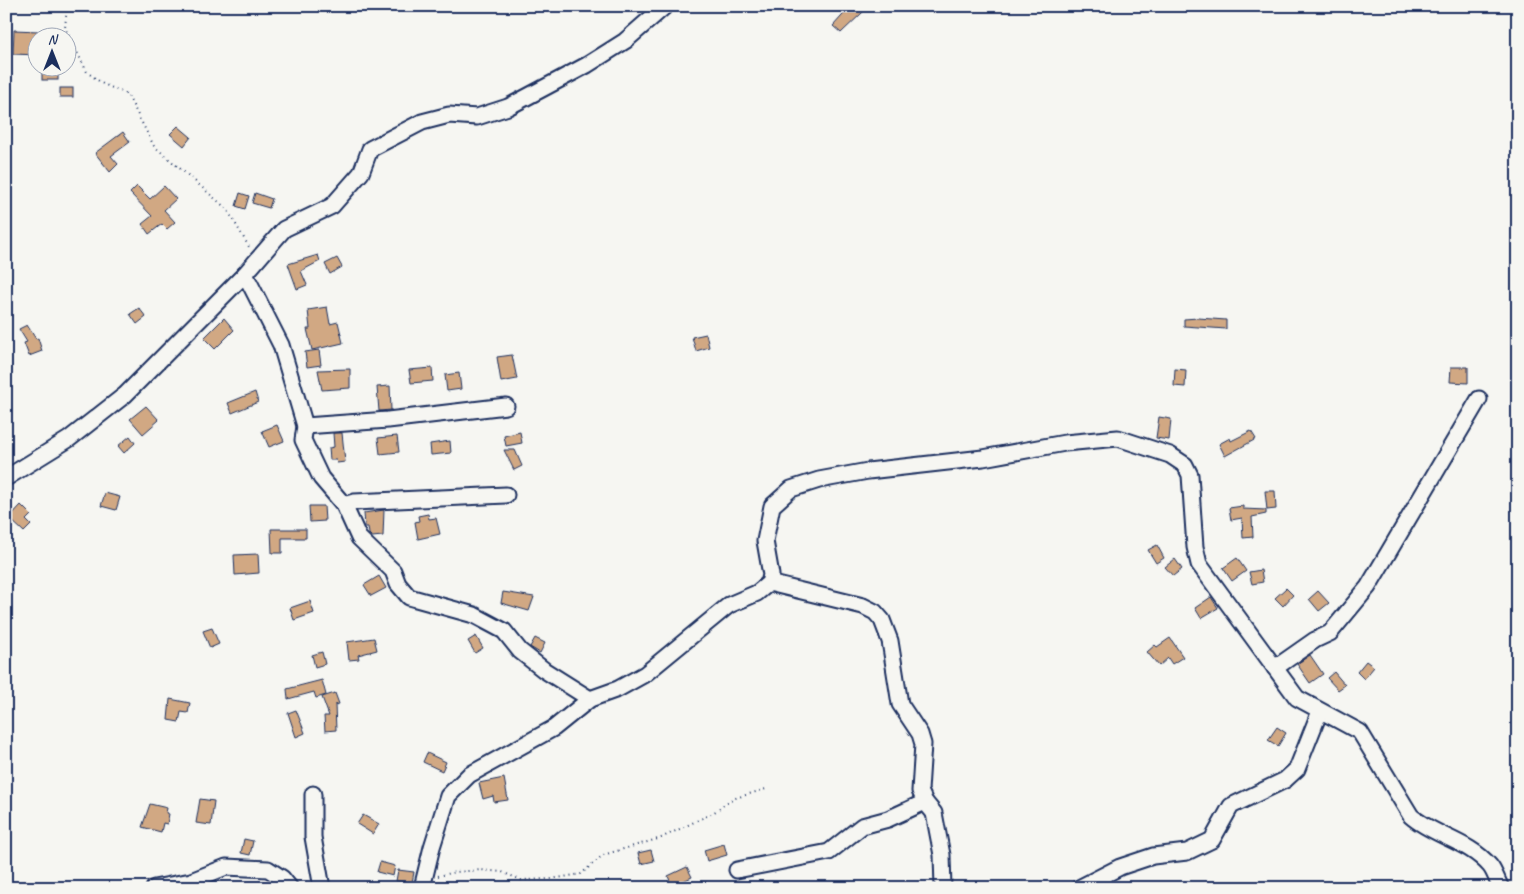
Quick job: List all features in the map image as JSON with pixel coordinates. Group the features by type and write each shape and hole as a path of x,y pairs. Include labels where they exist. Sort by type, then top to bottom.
{"street":[{"path":"7,475 69,439 125,395 245,274 284,229 332,206 361,173 370,150 422,122 449,115 477,117 508,107 587,65 625,41 665,6"},
{"path":"245,274 281,345 305,426 303,440 321,478 344,505 359,538 393,572 398,584 409,597 474,615 504,630 520,651 590,699"},
{"path":"1275,668 1315,640 1330,633 1368,587 1479,399"},
{"path":"305,426 388,420 506,406"},
{"path":"423,884 448,796 469,775 554,728 590,699 618,689 645,674 729,605 757,593 769,583 771,575 765,541 772,506 791,489 819,480 868,471 983,458 1065,443 1118,438 1170,455 1185,465 1190,475 1195,547 1199,564 1297,698 1360,732 1411,816 1421,824 1463,844 1490,866 1501,888"},
{"path":"344,505 354,502 506,495"},
{"path":"769,583 862,606 874,612 882,620 890,641 900,704 915,725 923,744 920,791 925,802 934,813 936,821 942,855 943,888"},
{"path":"1079,888 1120,867 1153,856 1187,852 1212,840 1231,806 1284,780 1297,769 1320,712"},
{"path":"313,794 313,837 322,888"},
{"path":"737,870 829,852 862,826 888,819 925,802"},
{"path":"154,888 191,881 226,867 268,869 282,878 290,888"}],"path":[{"path":"67,6 65,28 87,72 103,84 127,94 154,146 226,209 246,239 255,261"},
{"path":"423,884 456,872 481,870 502,872 521,880 551,879 581,874 603,855 661,838 713,813 732,799 766,789"}],"building":[{"path":"851,6 858,6 863,12 841,33 833,26"},
{"path":"14,30 28,31 28,55 13,54"},
{"path":"42,78 58,78 58,80 42,80"},
{"path":"60,88 73,88 73,97 60,97"},
{"path":"178,126 191,137 184,146 170,134"},
{"path":"123,132 130,142 111,156 118,164 110,172 95,153"},
{"path":"137,186 150,199 164,186 176,199 164,210 175,222 167,229 162,224 149,234 142,224 152,216 130,193"},
{"path":"240,193 249,196 245,209 236,206"},
{"path":"255,193 272,199 269,208 252,203"},
{"path":"318,255 320,261 301,271 307,285 297,289 288,264"},
{"path":"337,258 342,267 330,274 325,264"},
{"path":"327,307 330,324 338,322 343,343 312,350 307,329 310,329 308,310"},
{"path":"139,308 146,317 137,324 130,314"},
{"path":"224,318 234,330 215,349 204,338"},
{"path":"1184,319 1226,320 1226,329 1184,326"},
{"path":"27,325 36,339 38,338 42,351 29,356 24,343 27,342 19,329"},
{"path":"706,334 709,347 696,351 692,337"},
{"path":"319,350 321,365 307,367 305,352"},
{"path":"512,355 517,379 501,382 497,357"},
{"path":"1451,367 1468,367 1468,383 1450,382"},
{"path":"432,368 433,381 411,383 409,370"},
{"path":"350,369 350,388 322,390 318,370"},
{"path":"1175,369 1186,370 1185,387 1174,386"},
{"path":"459,373 461,389 447,391 445,375"},
{"path":"390,386 391,410 379,411 377,387"},
{"path":"255,392 258,402 232,413 228,403"},
{"path":"146,406 159,420 143,434 130,419"},
{"path":"1159,417 1171,419 1169,440 1156,438"},
{"path":"277,425 284,441 269,447 262,431"},
{"path":"1251,431 1256,439 1225,456 1219,444 1230,438 1231,441"},
{"path":"520,432 522,443 506,446 504,436"},
{"path":"333,433 342,433 345,462 337,463 336,460 330,460 329,448 334,447"},
{"path":"130,436 135,443 124,453 118,446"},
{"path":"397,436 399,452 380,454 378,438"},
{"path":"450,441 451,453 431,455 430,444"},
{"path":"504,450 515,450 522,466 514,470"},
{"path":"1265,491 1275,491 1276,509 1267,510"},
{"path":"105,493 120,497 116,510 101,506"},
{"path":"21,505 31,515 26,520 31,525 24,532 9,518"},
{"path":"309,506 324,506 325,521 310,522"},
{"path":"1243,506 1243,509 1266,510 1266,514 1252,517 1253,537 1243,538 1242,518 1231,520 1229,508"},
{"path":"384,510 383,536 372,537 369,534 368,527 365,527 364,513"},
{"path":"428,514 429,519 436,518 440,534 418,539 415,522 419,521 418,516"},
{"path":"271,529 306,529 306,538 282,538 282,553 272,553"},
{"path":"1157,545 1164,558 1156,563 1148,550"},
{"path":"258,554 259,573 235,575 234,555"},
{"path":"1237,558 1246,571 1232,581 1223,568"},
{"path":"1175,559 1182,569 1173,576 1165,567"},
{"path":"1261,570 1263,582 1252,584 1249,572"},
{"path":"379,576 386,588 371,596 364,585"},
{"path":"1286,588 1293,595 1283,606 1275,598"},
{"path":"1318,591 1329,603 1319,611 1309,599"},
{"path":"503,592 534,597 529,611 501,603"},
{"path":"1211,597 1218,608 1201,618 1195,608"},
{"path":"310,601 314,613 294,620 290,608"},
{"path":"212,628 219,644 210,648 203,631"},
{"path":"476,636 483,648 475,653 468,641"},
{"path":"374,638 377,650 358,655 359,659 349,660 347,642"},
{"path":"535,638 545,643 540,653 530,647"},
{"path":"1170,638 1183,657 1172,664 1168,658 1159,666 1147,652 1155,645 1157,647"},
{"path":"322,652 325,664 315,667 312,655"},
{"path":"1310,655 1323,674 1310,683 1297,664"},
{"path":"1366,661 1374,667 1364,679 1357,672"},
{"path":"1334,672 1345,685 1338,690 1327,678"},
{"path":"322,680 326,695 316,698 314,692 288,699 287,689"},
{"path":"335,693 339,704 335,705 336,730 325,731 324,716 329,716 322,697"},
{"path":"170,699 190,703 188,713 181,712 179,722 168,720"},
{"path":"296,710 305,733 296,737 288,713"},
{"path":"1277,727 1286,733 1278,746 1268,740"},
{"path":"427,753 446,762 442,771 423,762"},
{"path":"504,778 508,800 494,802 493,796 483,799 479,783"},
{"path":"200,799 214,801 211,825 196,823"},
{"path":"150,804 167,808 166,813 169,814 167,824 163,823 161,832 142,827"},
{"path":"363,815 379,824 373,834 357,824"},
{"path":"244,839 253,841 250,855 241,853"},
{"path":"724,844 727,855 707,861 704,850"},
{"path":"651,850 654,861 641,864 638,853"},
{"path":"380,862 395,866 393,876 377,872"},
{"path":"687,867 692,877 672,886 668,876"},
{"path":"398,870 414,872 412,883 396,881"}]}
